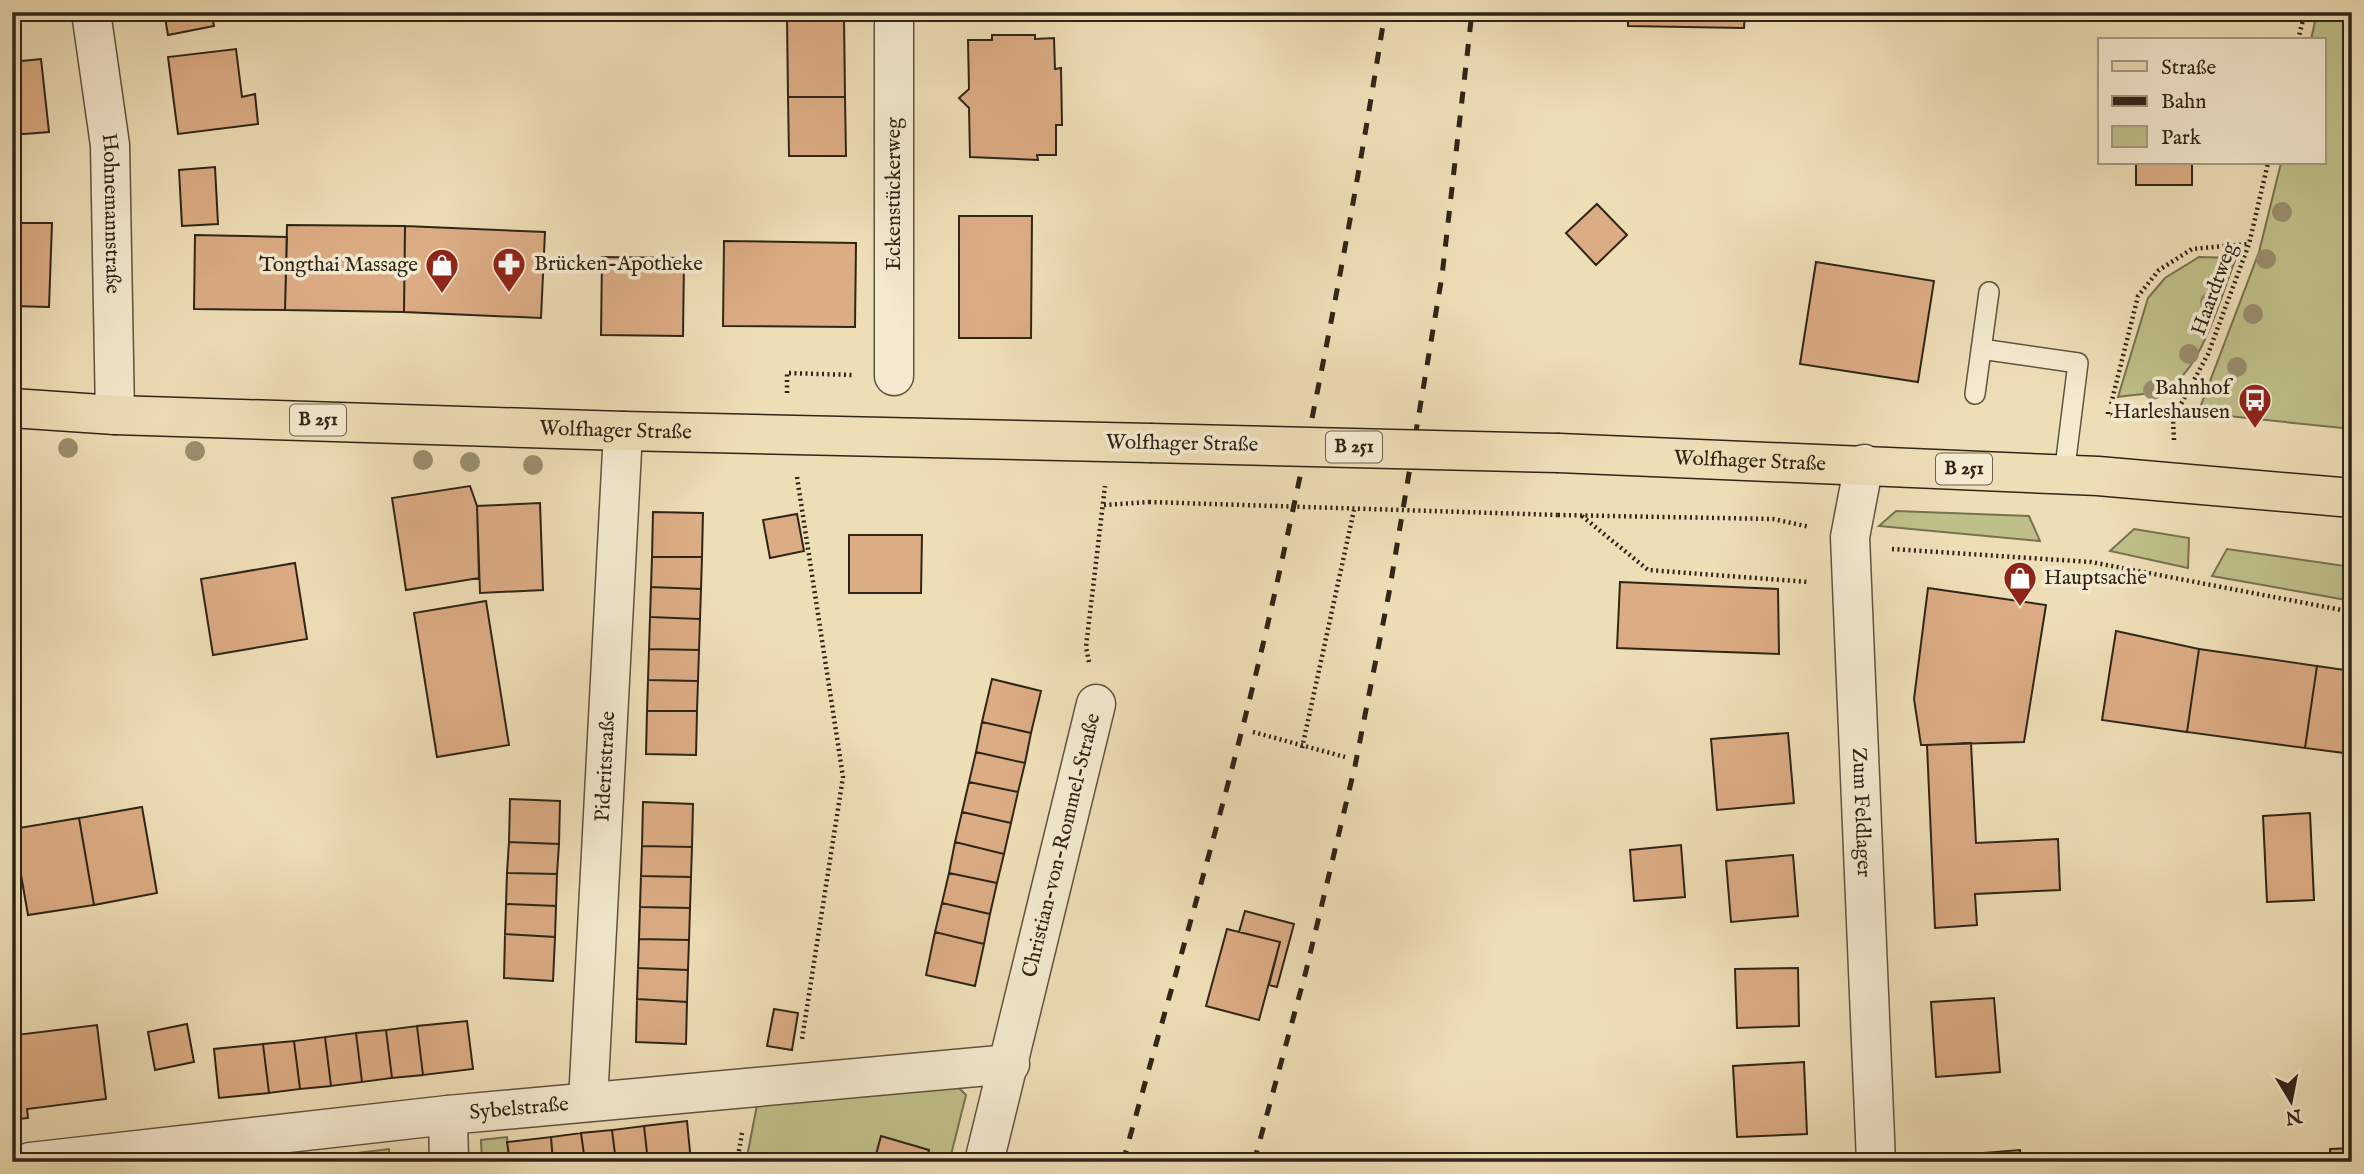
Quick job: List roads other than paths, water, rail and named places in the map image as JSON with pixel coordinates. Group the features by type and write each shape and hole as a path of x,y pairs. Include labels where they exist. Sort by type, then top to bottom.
{"main road":[{"name":"Wolfhager Straße","path":"12,408 115,415 623,431 1559,453 1864,464 2064,475 2352,498"}],"street":[{"name":"Hohnemannstraße","path":"91,12 110,145 115,415"},
{"name":"Eckenstückerweg","path":"894,12 894,376"},
{"name":"Pideritstraße","path":"588,1102 623,431"},
{"name":"Zum Feldlager","path":"1864,464 1850,537 1876,1162"},
{"name":"Christian-von-Rommel-Straße","path":"984,1162 1096,704"},
{"name":"Sybelstraße","path":"30,1162 448,1115 1010,1064"},
{"path":"448,1115 449,1162"}],"lane":[{"path":"1975,394 1989,292"},
{"path":"1981,349 2078,363 2064,475"}],"railway":[{"path":"1123,1162 1223,801 1277,583 1336,298 1385,12"},
{"path":"1254,1162 1306,971 1355,766 1389,593 1442,276 1472,12"}],"place":[{"name":"Brücken-Apotheke","path":"509,294"},
{"name":"Tongthai Massage","path":"442,295"},
{"name":"Bahnhof Harleshausen","path":"2255,430"},
{"name":"Hauptsache","path":"2020,608"}]}
